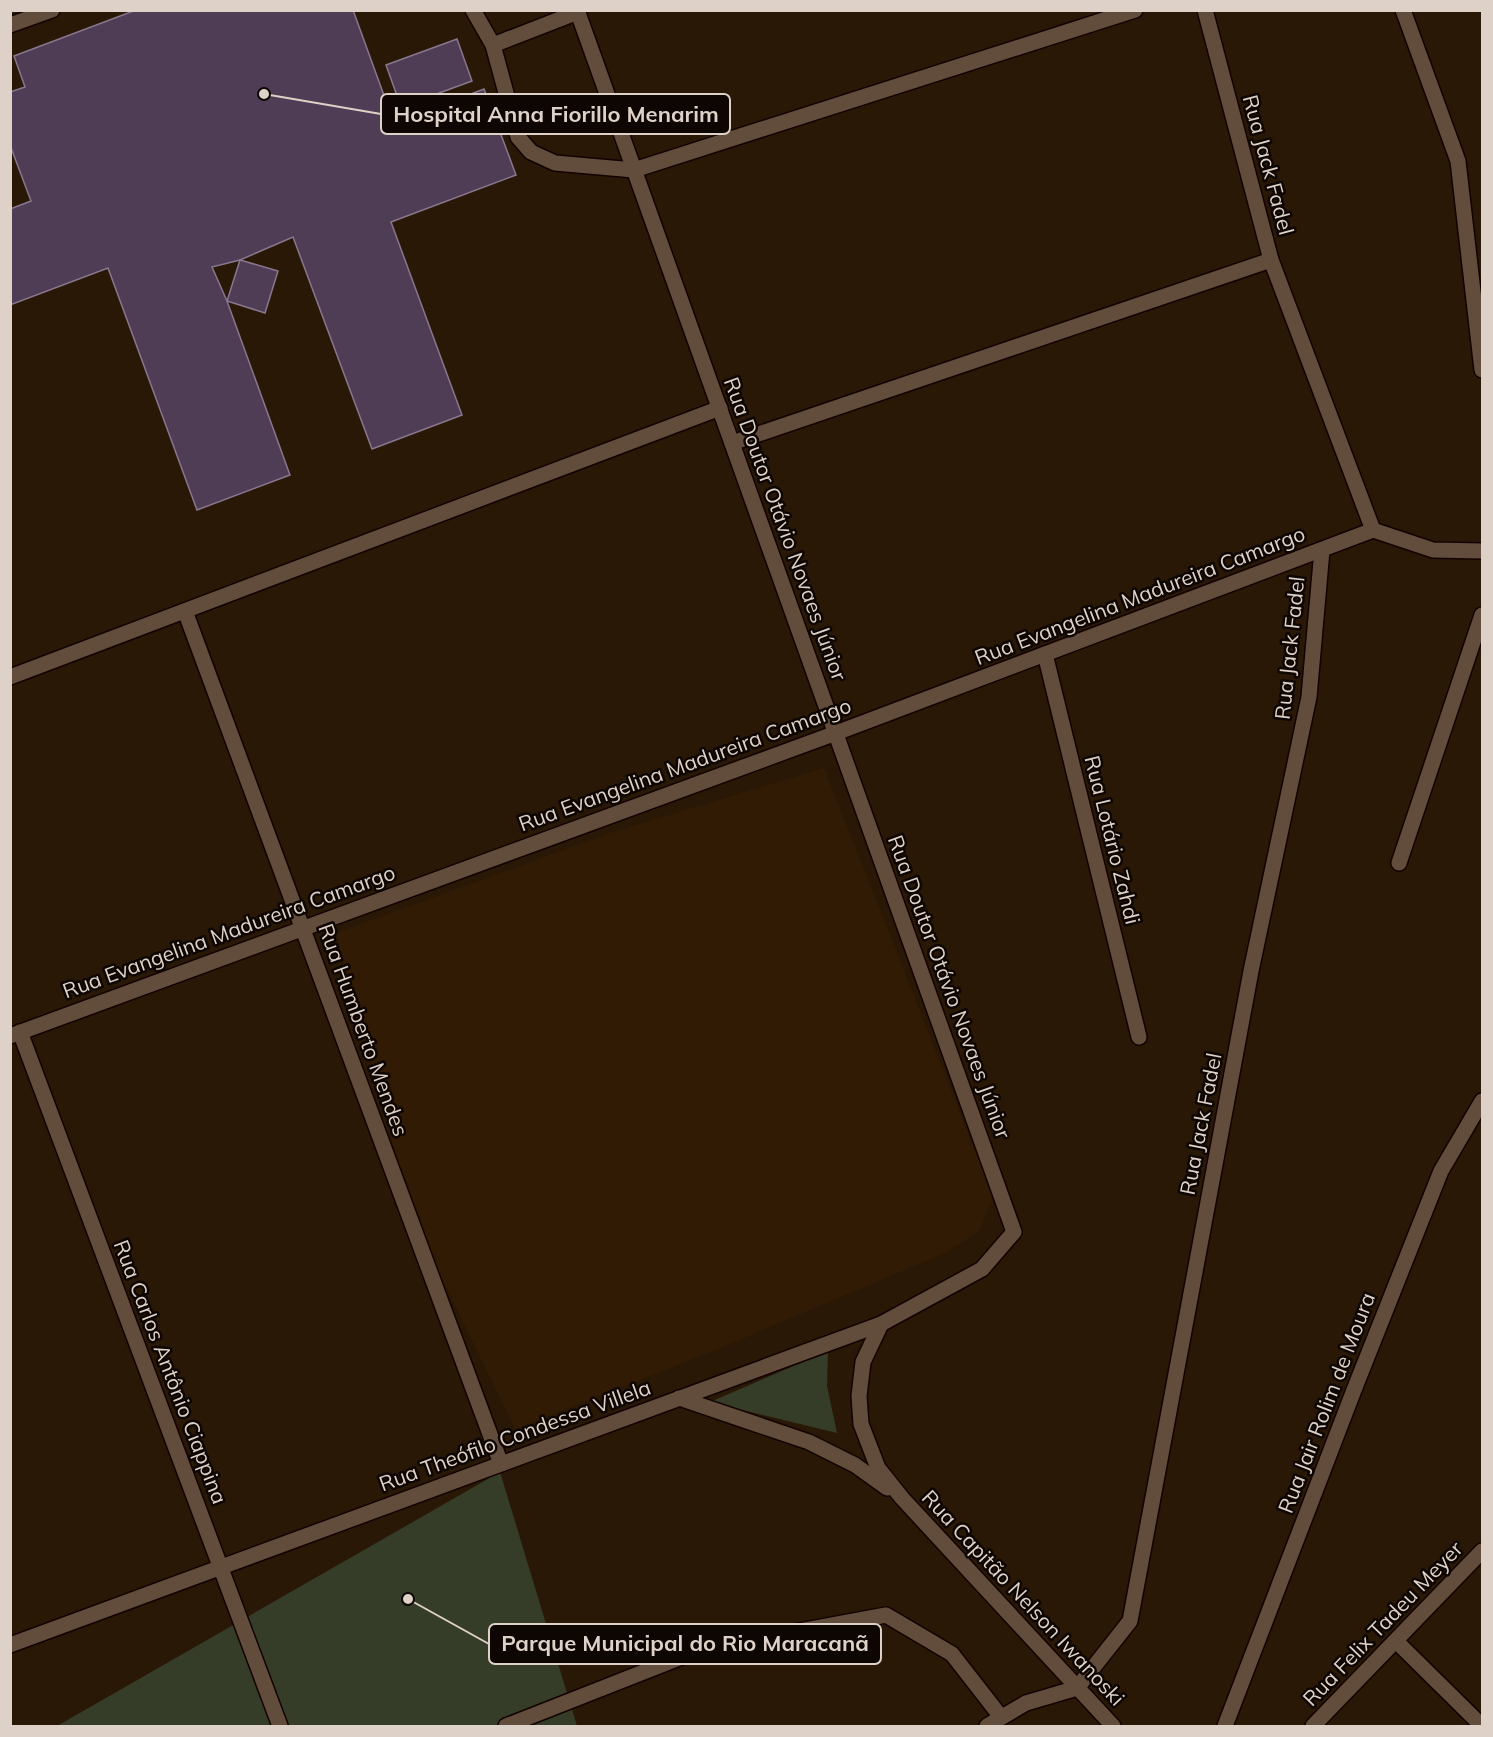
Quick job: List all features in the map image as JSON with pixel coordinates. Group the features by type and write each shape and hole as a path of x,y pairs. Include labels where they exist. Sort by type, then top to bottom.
{"street":[{"path":"10,25 52,10"},
{"path":"473,10 493,45 518,137 531,152 555,163 634,170 1135,10"},
{"name":"Rua Jack Fadel","path":"1205,10 1271,260 1373,530"},
{"path":"1403,10 1458,161 1482,370"},
{"path":"493,45 578,11"},
{"name":"Rua Doutor Otávio Novaes Júnior","path":"578,11 1014,1232"},
{"path":"732,443 1271,260"},
{"path":"10,677 720,408"},
{"path":"1373,530 1433,550 1482,551"},
{"name":"Rua Evangelina Madureira Camargo","path":"15,1034 836,733 1373,530"},
{"name":"Rua Jack Fadel","path":"1077,1688 1130,1621 1248,982 1309,697 1322,550"},
{"name":"Rua Humberto Mendes","path":"185,611 501,1464"},
{"path":"1398,863 1482,615"},
{"name":"Rua Lotário Zahdi","path":"1045,654 1139,1037"},
{"name":"Rua Carlos Antônio Ciappina","path":"15,1034 280,1726"},
{"name":"Rua Jair Rolim de Moura","path":"1225,1726 1441,1171 1482,1101"},
{"name":"Rua Theófilo Condessa Villela","path":"10,1645 880,1323 982,1269 1014,1232"},
{"name":"Rua Capitão Nelson Iwanoski","path":"880,1323 863,1362 859,1396 861,1424 878,1468 902,1498 1113,1726"},
{"name":"Rua Capitão Nelson Iwanoski","path":"679,1398 809,1442 855,1465 902,1498"},
{"name":"Rua Felix Tadeu Meyer","path":"1313,1726 1482,1551"},
{"path":"506,1726 702,1649 886,1615 952,1653 1001,1717"},
{"path":"1396,1641 1482,1726"},
{"path":"987,1726 1026,1703 1077,1688"}],"shaded area":[{"path":"824,768 993,1197 979,1231 945,1253 701,1356 515,1429 412,1216 336,933 610,833"}],"green space":[{"path":"828,1351 827,1386 837,1433 710,1402"},
{"path":"500,1472 577,1726 57,1726"}],"building":[{"path":"136,10 353,10 394,123 484,89 516,175 391,222 462,415 372,449 293,237 240,260 212,267 227,301 290,475 197,510 108,268 10,305 10,209 31,201 10,145 10,92 25,87 14,56"},
{"path":"457,39 472,81 401,107 386,65"},
{"path":"240,260 278,271 265,313 227,301"}],"place":[{"name":"Hospital Anna Fiorillo Menarim","path":"264,94"},
{"name":"Parque Municipal do Rio Maracanã","path":"408,1599"}]}
